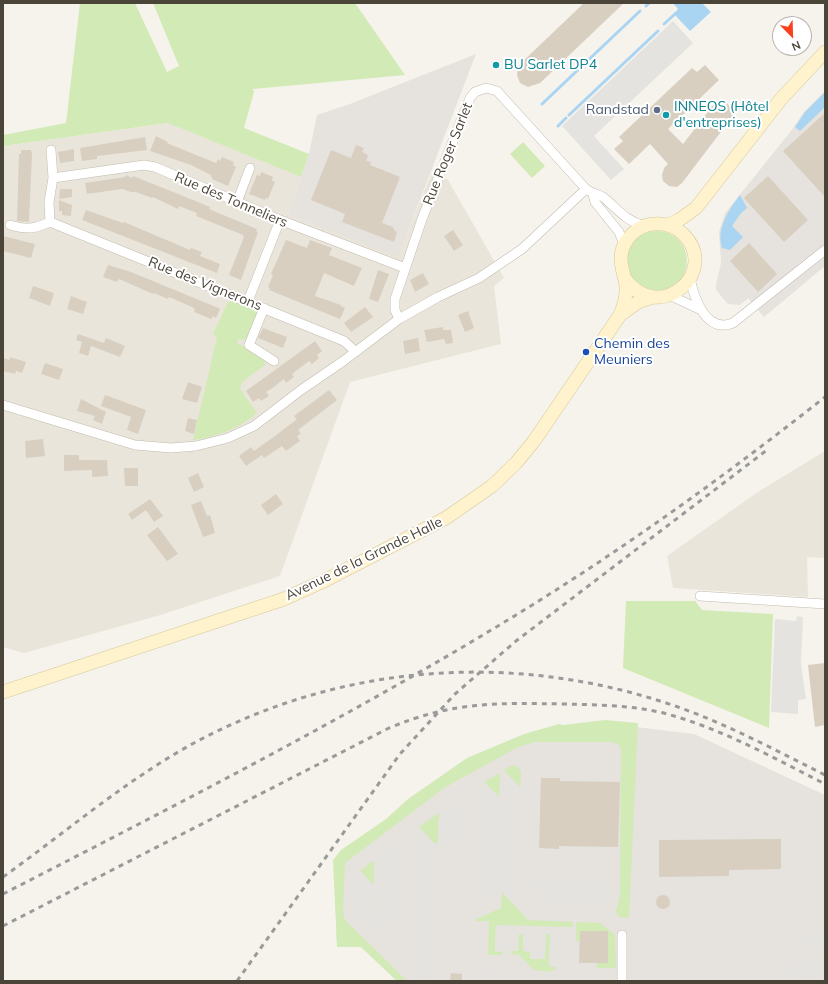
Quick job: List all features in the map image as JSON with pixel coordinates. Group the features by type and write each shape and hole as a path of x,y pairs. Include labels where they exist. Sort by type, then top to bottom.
{"street":[{"path":"668,225 679,220 696,208 781,98 825,52"},
{"name":"Rue Roger Sarlet","path":"399,319 395,310 395,298 405,268 470,98 475,92 486,88 497,92 590,191"},
{"path":"10,225 25,229 32,229 50,222 49,202 52,178 51,150"},
{"name":"Rue des Tonneliers","path":"52,178 144,165 155,167 280,220 405,268"},
{"path":"237,202 250,168"},
{"path":"590,191 601,196 625,218 644,226"},
{"path":"590,191 595,202 619,232 624,244"},
{"path":"3,405 135,445 171,448 196,446 228,438 254,426 399,319 438,297 479,278 522,249 590,191"},
{"path":"696,208 689,228 690,243 694,261 690,278 694,298 709,319 721,326 733,323 825,250"},
{"path":"248,301 280,220"},
{"name":"Rue des Vignerons","path":"50,222 344,341 356,352"},
{"path":"690,243 681,232 668,225 656,223 644,226 635,230 624,244 620,262 625,279 638,292 653,297 669,295 682,288 690,278"},
{"name":"Avenue de la Grande Halle","path":"3,692 284,599 326,580 452,515 492,486 523,454 620,315 626,298 625,279"},
{"path":"669,295 691,304 702,311"},
{"name":"Avenue de la Grande Halle","path":"620,315 638,302 653,297"},
{"path":"264,308 249,345 274,361"},
{"path":"700,596 825,604"},
{"path":"622,935 622,981"}],"shaded area":[{"path":"673,21 693,43 594,136 624,169 611,180 562,126"},
{"path":"476,54 398,257 288,215 309,154 317,115 350,104"},
{"path":"825,91 825,266 764,317 748,298 740,305 728,304 716,290 721,263 719,232 725,213 791,131 804,112"},
{"path":"169,123 301,177 288,215 398,256 432,172 448,180 504,278 494,286 501,344 350,382 280,576 157,616 24,653 3,647 3,146"},
{"path":"825,451 825,558 807,557 808,597 673,588 667,556 758,492"},
{"path":"797,616 803,617 801,664 806,699 798,700 798,714 771,712 775,619 796,621"},
{"path":"636,727 694,734 825,795 825,981 397,981 361,947 337,947 334,864 386,825 517,741"},
{"path":"505,772 520,787 517,908 502,892"},
{"path":"484,782 499,797 496,905 481,889"},
{"path":"465,805 464,838 438,846 439,813"},
{"path":"417,825 435,844 431,981 421,981 413,972"},
{"path":"397,841 397,919 379,935 381,855"},
{"path":"358,870 374,885 372,935 357,919"},
{"path":"531,877 600,878 608,905 540,904"},
{"path":"496,925 503,925 503,952 495,951"},
{"path":"566,927 573,927 572,968 565,967"},
{"path":"787,933 825,934 825,948 802,947"},
{"path":"539,934 546,934 545,959 538,959"},
{"path":"550,934 557,934 557,967 549,967"},
{"path":"795,961 825,962 825,977 777,975"},
{"path":"487,968 502,968 502,981 487,981"}],"green space":[{"path":"80,3 135,3 167,72 179,66 153,3 355,3 405,75 253,89 254,92 244,128 309,154 301,177 168,123 3,146 3,135 66,123"},
{"path":"523,142 545,166 532,178 510,154"},
{"path":"651,231 663,231 674,236 682,244 687,255 685,273 674,286 663,291 651,291 640,286 632,278 627,267 627,255 632,244 640,236"},
{"path":"230,298 260,309 249,338 244,340 238,339 237,343 258,353 266,364 242,382 240,389 257,413 243,424 235,428 210,437 193,440 217,337 213,334"},
{"path":"626,601 695,601 702,610 773,614 769,728 623,668"},
{"path":"605,720 638,723 629,918 619,917 616,911 620,896 621,750 619,745 612,742 534,742 516,748 444,788 345,863 343,913 345,920 407,981 397,981 361,947 337,947 333,860 341,850 386,819 408,799 467,758 524,734 559,724 564,725"},
{"path":"514,765 518,767 521,772 520,787 505,772 505,769"},
{"path":"500,773 499,797 484,782"},
{"path":"439,813 438,843 435,844 420,829 420,826"},
{"path":"374,860 374,885 360,871"},
{"path":"502,892 528,920 573,922 573,927 496,925 495,951 503,952 502,955 488,955 489,921 476,921 476,919 501,908"},
{"path":"576,922 600,923 615,935 616,968 597,968 597,963 608,963 608,931 580,931 580,941 576,941"},
{"path":"519,934 523,934 523,951 530,952 530,959 545,959 546,934 550,934 549,967 557,967 552,971 534,970 519,955 511,954 511,951 518,951"}],"water":[{"path":"673,3 702,3 711,12 690,31 674,14 678,9"},
{"path":"825,92 825,107 800,131 795,127 805,112"},
{"path":"740,195 747,208 741,213 732,226 743,237 730,250 722,248 722,226 728,213"}],"building":[{"path":"584,3 624,3 540,83 528,87 520,83 517,75 518,67 521,63"},
{"path":"705,65 719,80 668,129 683,144 714,104 721,102 727,103 732,109 733,116 682,183 677,187 669,186 663,181 662,175 664,168 668,164 650,144 629,164 614,149 623,141 619,137 692,68 697,72"},
{"path":"825,113 825,197 783,151"},
{"path":"156,136 169,144 216,163 218,159 220,161 222,157 234,162 233,165 236,167 228,186 212,179 211,175 191,165 150,151"},
{"path":"145,137 147,150 97,156 97,159 82,161 80,148"},
{"path":"356,145 364,148 362,152 368,155 366,161 371,162 370,165 400,177 382,223 393,227 397,232 394,242 342,222 345,214 311,200 331,150 351,158"},
{"path":"74,149 74,161 60,163 58,152"},
{"path":"21,150 31,150 32,154 29,222 17,221 19,154 21,154"},
{"path":"261,172 273,177 272,181 275,182 268,199 266,198 265,200 249,194 257,175 260,176"},
{"path":"126,175 132,178 133,176 198,202 210,207 209,209 257,229 256,231 258,232 241,280 229,275 244,237 243,235 196,216 197,213 179,206 178,209 153,197 152,198 136,192 122,189 87,194 85,183 125,177"},
{"path":"768,176 808,220 784,242 744,198"},
{"path":"60,189 72,189 72,197 59,199"},
{"path":"59,200 72,205 71,216 62,215 62,211 59,211"},
{"path":"86,210 123,223 124,222 190,250 191,248 202,252 200,256 220,264 217,273 82,220"},
{"path":"453,230 463,245 454,251 444,236"},
{"path":"3,236 35,244 31,258 3,251"},
{"path":"286,240 307,248 310,240 332,248 329,255 362,268 354,286 324,273 315,296 341,305 345,308 340,319 269,290 270,288 268,287 273,275 271,274"},
{"path":"749,243 777,274 758,292 730,261"},
{"path":"108,265 131,272 220,309 216,318 213,316 211,319 194,312 195,309 192,307 169,297 168,299 154,293 153,294 119,279 117,282 103,277"},
{"path":"378,270 389,274 378,302 369,299"},
{"path":"423,273 429,284 415,292 410,280"},
{"path":"33,286 54,293 50,306 29,298"},
{"path":"71,296 87,302 83,314 67,309"},
{"path":"365,307 373,317 351,332 344,323"},
{"path":"468,311 474,328 465,332 458,315"},
{"path":"443,327 443,330 451,330 453,343 446,344 444,339 427,342 424,330"},
{"path":"263,328 287,337 283,348 258,338"},
{"path":"78,334 104,343 106,338 125,346 120,357 91,346 88,356 79,353 82,342 76,340"},
{"path":"418,338 420,351 405,354 403,341"},
{"path":"315,341 322,351 317,355 319,358 312,364 309,361 292,374 294,377 286,383 284,379 266,392 269,396 261,401 259,398 253,402 246,391"},
{"path":"10,357 26,362 22,373 16,371 15,374 3,371 3,358 10,360"},
{"path":"45,363 63,369 59,380 41,374"},
{"path":"188,382 202,387 197,403 182,399"},
{"path":"329,390 337,400 298,430 301,434 297,436 300,441 286,451 282,446 264,458 262,455 246,466 239,456 251,447 254,451 275,436 297,419 294,416"},
{"path":"105,395 146,410 138,434 127,430 131,417 101,406"},
{"path":"81,399 106,412 102,424 93,420 95,416 77,411"},
{"path":"188,418 197,420 194,434 185,431"},
{"path":"43,439 45,456 26,458 25,441"},
{"path":"64,455 79,455 79,460 107,460 108,476 92,477 92,470 64,471"},
{"path":"124,468 138,468 138,486 125,486"},
{"path":"198,473 204,487 194,492 188,478"},
{"path":"276,494 283,504 268,515 261,505"},
{"path":"150,499 163,516 154,522 146,510 132,520 128,514"},
{"path":"201,501 207,516 210,515 215,533 203,537 191,505"},
{"path":"158,527 178,554 167,561 147,535"},
{"path":"825,663 825,725 815,727 808,665"},
{"path":"541,778 560,778 560,781 620,782 618,847 559,846 559,849 539,848"},
{"path":"781,839 781,869 729,870 729,876 659,877 659,840"},
{"path":"663,895 668,897 670,902 668,907 663,909 658,907 656,902 658,897"},
{"path":"580,931 608,931 608,963 579,963"},
{"path":"451,973 462,974 462,981 450,981"}],"waterway":[{"path":"646,6 649,3"},
{"path":"542,104 640,11"},
{"path":"664,24 676,13"},
{"path":"569,115 658,31"},
{"path":"558,126 566,118"}],"railway":[{"path":"3,894 269,756 465,646 567,583 643,532 753,452 825,397"},
{"path":"237,981 400,754 455,694 516,641 767,450"},
{"path":"3,877 144,773 194,743 251,716 310,695 371,681 432,674 494,672 556,678 617,689 697,714 753,739 825,775"},
{"path":"3,926 389,728 412,719 455,708 497,704 541,704 616,706 655,711 687,720 728,736 825,784"}],"place":[{"name":"BU Sarlet DP4","path":"496,65"},
{"name":"Randstad","path":"657,110"},
{"name":"INNEOS (Hôtel d'entreprises)","path":"666,115"},
{"name":"Chemin des Meuniers","path":"586,352"}]}
